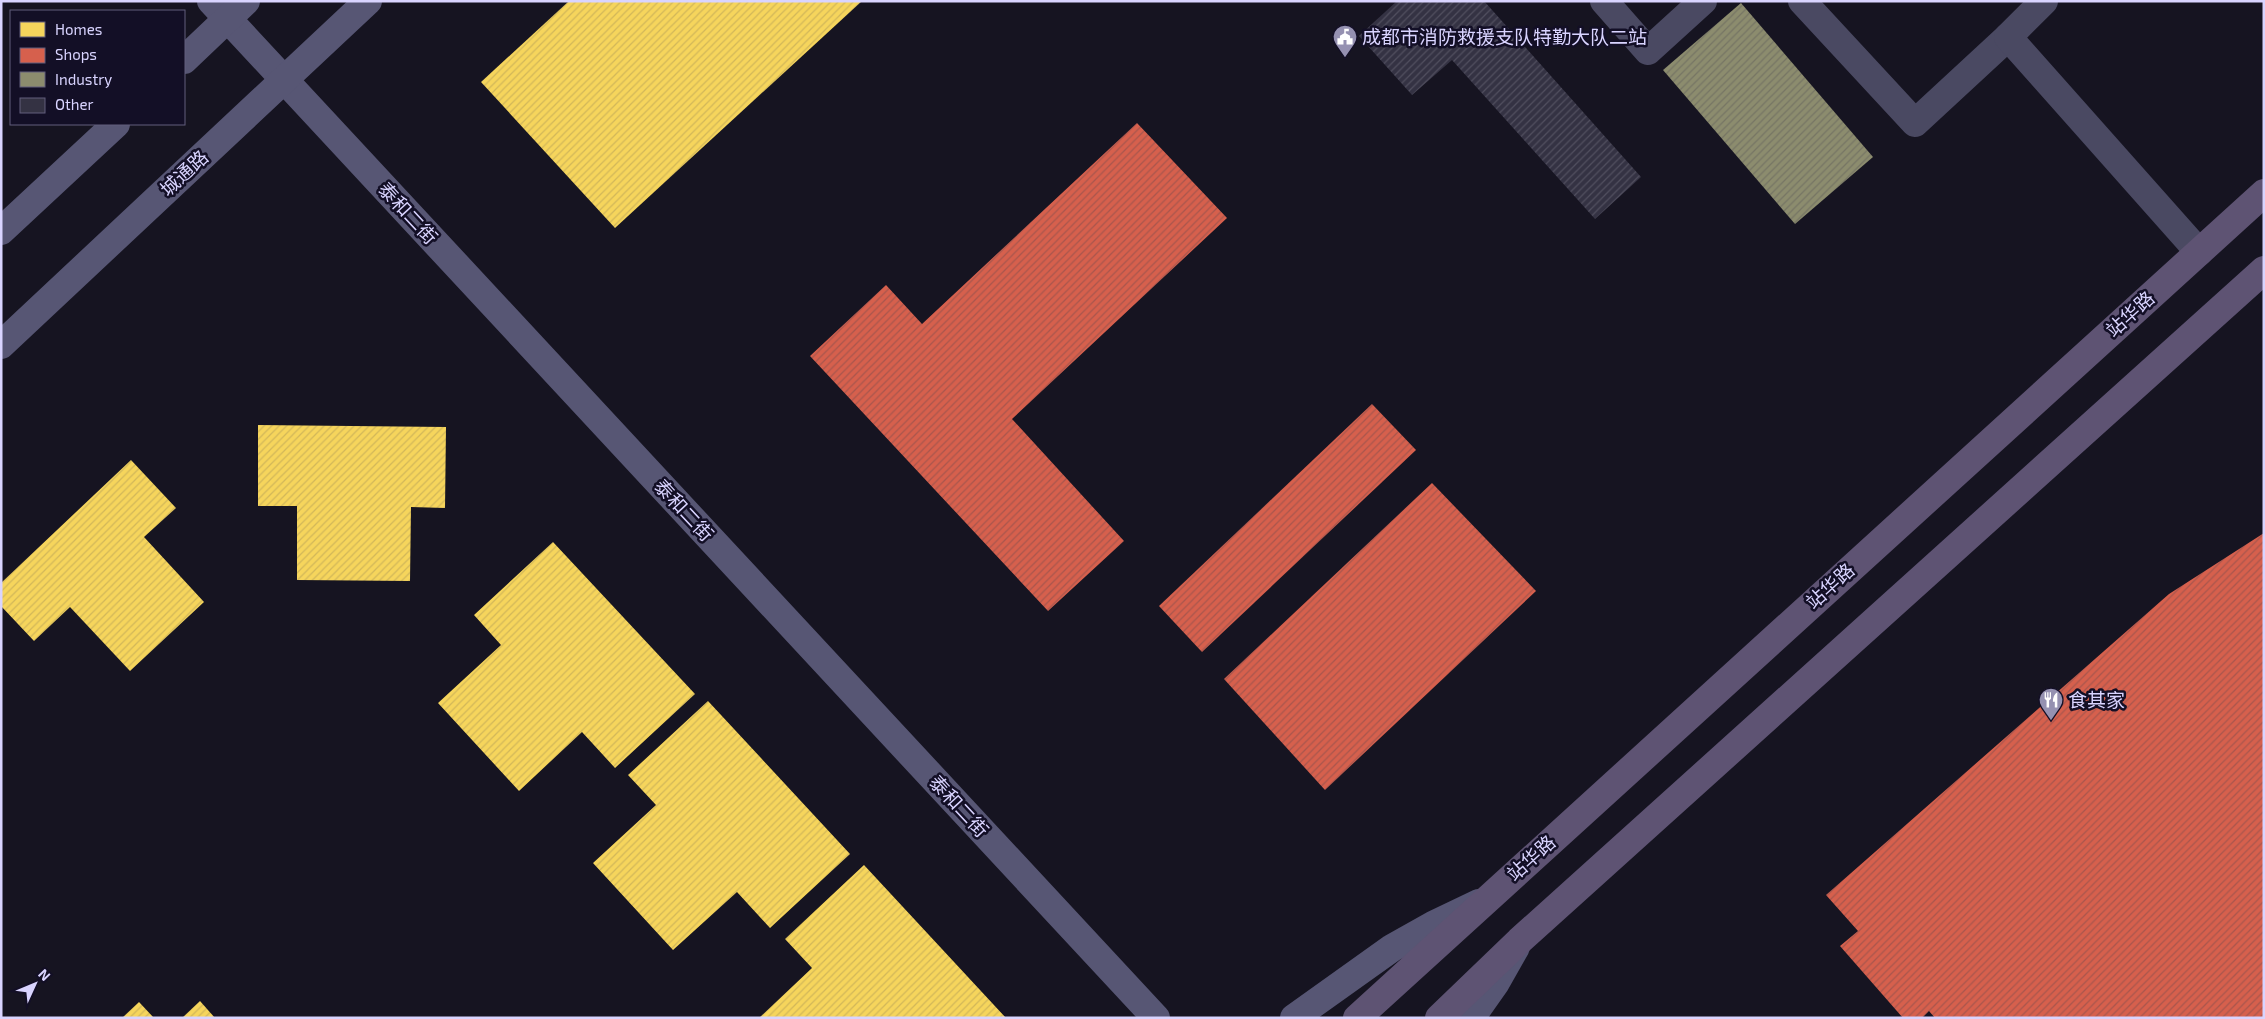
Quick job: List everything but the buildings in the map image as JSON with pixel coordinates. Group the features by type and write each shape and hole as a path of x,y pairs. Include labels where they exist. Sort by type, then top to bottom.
{"main road":[{"name":"站华路","path":"1357,1018 2264,193"},
{"path":"1439,1018 1519,941 2264,270"}],"street":[{"name":"城通路","path":"1,345 368,1"},
{"path":"1604,1 1648,50 1703,1"},
{"path":"1802,1 1915,123 2044,1"},
{"name":"泰和二街","path":"228,7 284,80 1156,1018"},
{"path":"185,59 228,7"},
{"path":"2008,37 2199,252"},
{"path":"1,231 115,125"},
{"path":"1294,1018 1392,948 1433,925 1483,902"},
{"path":"1471,1018 1496,984 1519,941"}],"place":[{"name":"成都市消防救援支队特勤大队二站","path":"1345,58"},
{"name":"食其家","path":"2051,721"}]}
